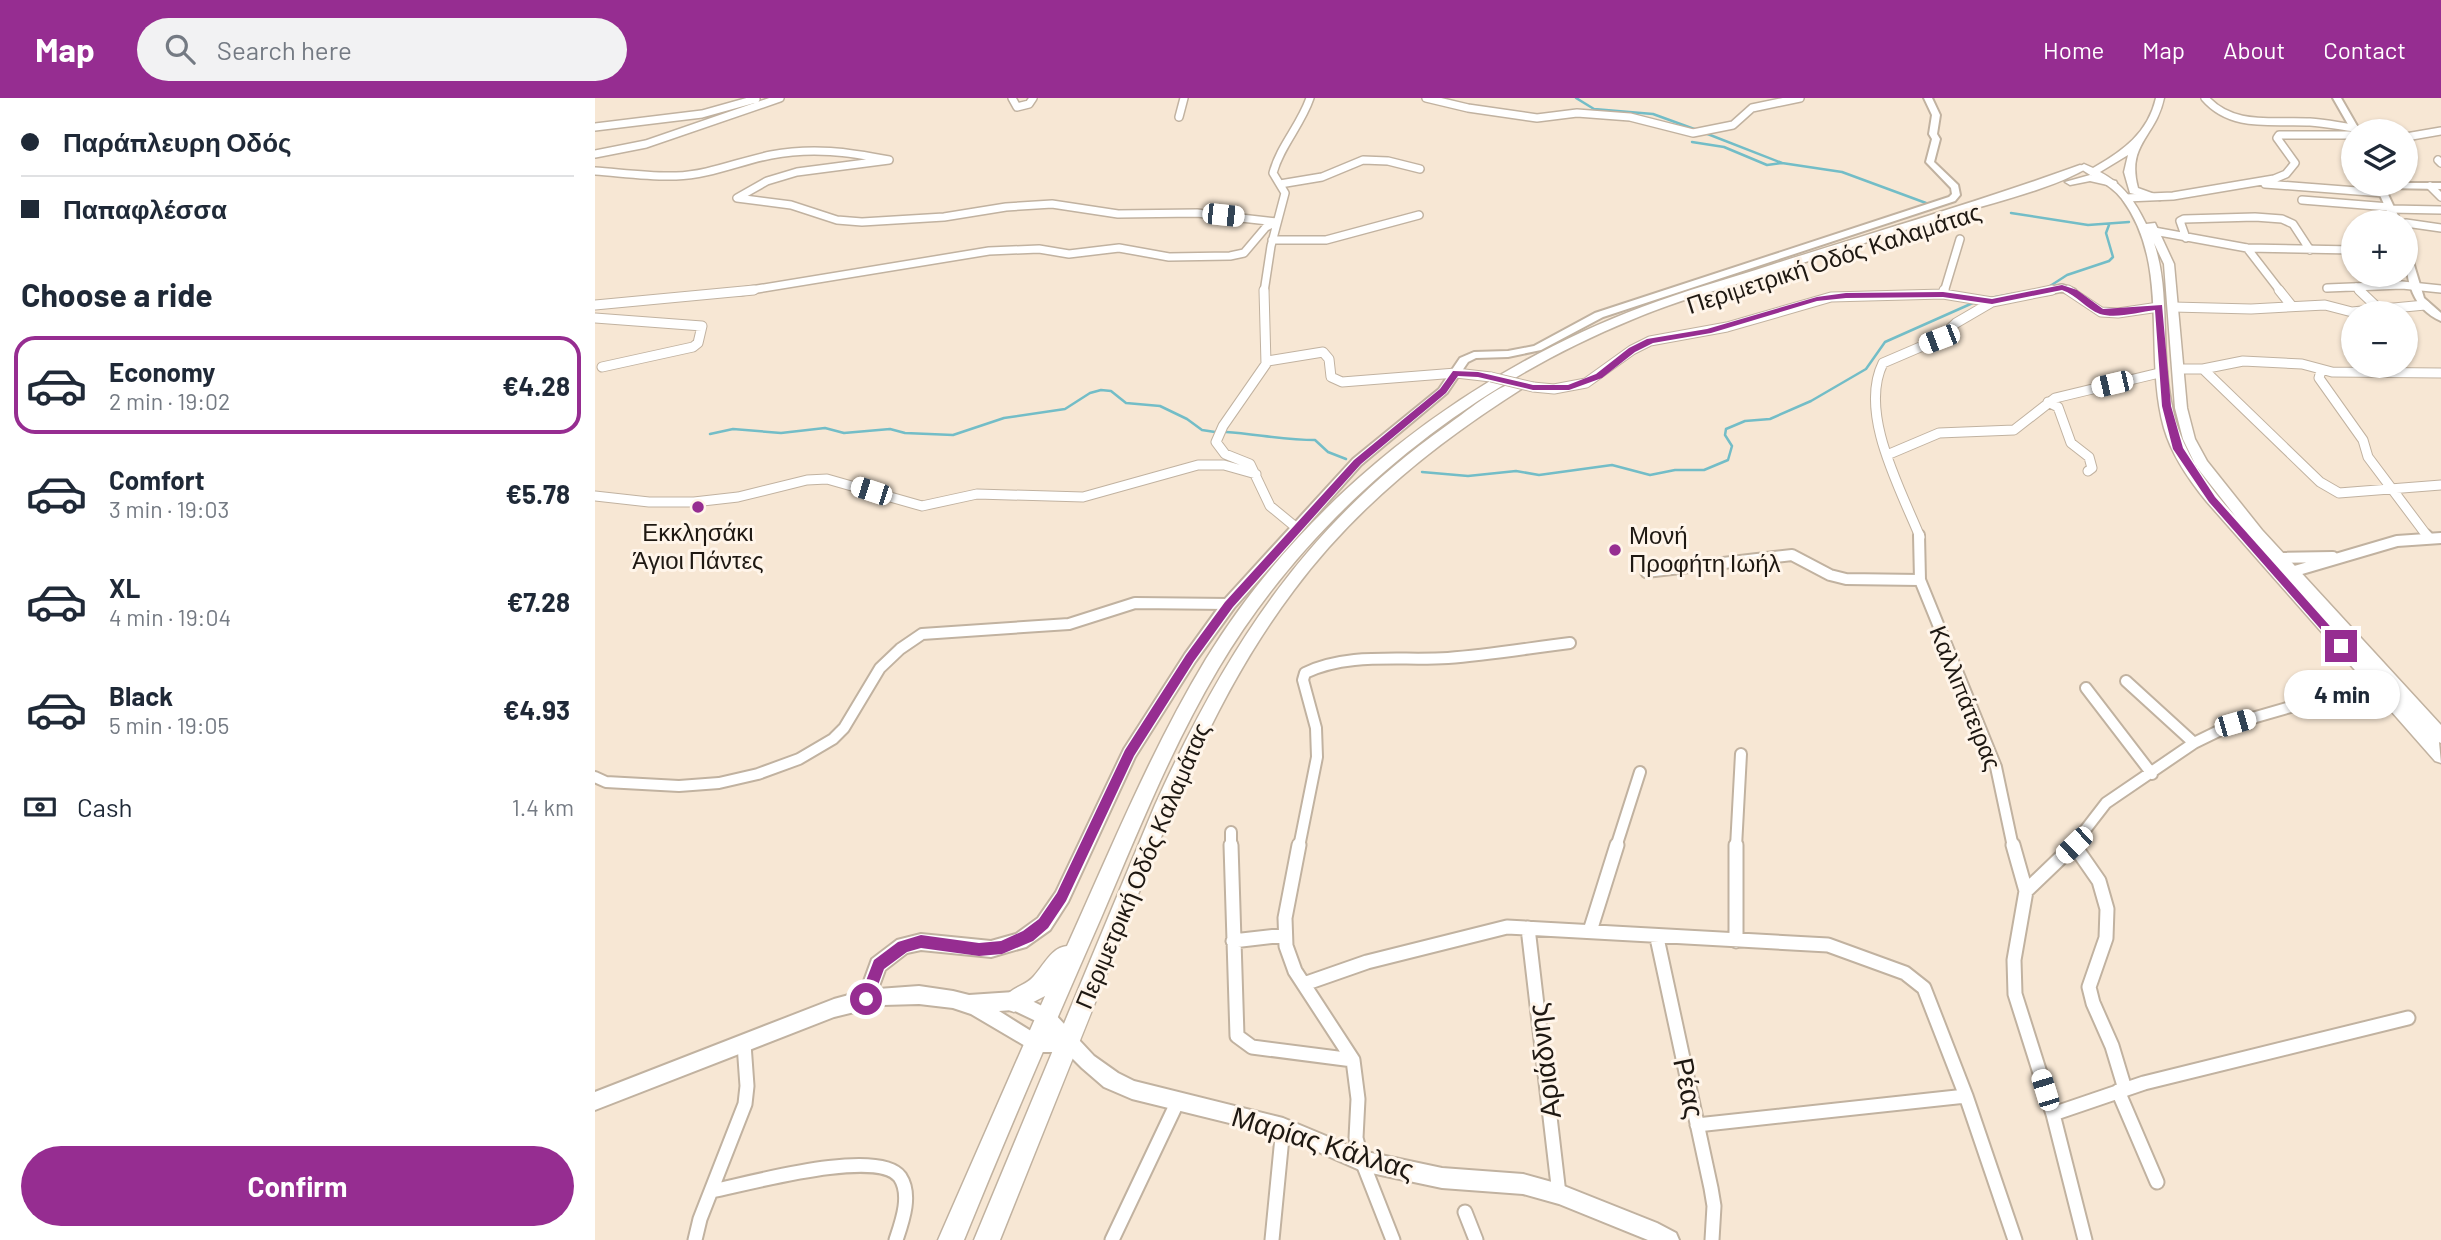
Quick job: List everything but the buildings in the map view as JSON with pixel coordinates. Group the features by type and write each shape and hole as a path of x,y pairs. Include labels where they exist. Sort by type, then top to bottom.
{"main road":[{"path":"2088,171 2134,133 2146,116 2150,98"},
{"path":"2160,98 2152,124 2134,146 2129,172 2133,197 2154,254 2166,307"},
{"name":"Περιμετρική Οδός Καλαμάτας","path":"987,1240 1159,816 1197,734 1261,623 1308,562 1375,490 1456,424 1538,374 1618,332 1689,305 2088,171 2134,146"},
{"path":"2088,171 2090,178 2112,183"},
{"path":"2088,171 2133,197 2158,206"},
{"path":"2088,171 2123,181 2133,197 2158,206"},
{"name":"Περιμετρική Οδός Καλαμάτας","path":"951,1240 1035,1041 1176,729 1237,626 1321,523 1361,483 1443,418 1526,366 1606,326 1646,309 2088,171"},
{"path":"2158,206 2154,231 2169,264 2166,307 2170,371 2194,450 2272,559 2441,736"},
{"path":"2286,574 2378,688 2441,757"},
{"path":"1014,1001 1039,987 1054,971 1095,908"}],"street":[{"path":"595,127 702,114 759,98"},
{"path":"595,154 646,144 780,98"},
{"path":"1012,98 1015,106 1021,107 1033,98"},
{"path":"1179,117 1184,98"},
{"path":"1298,529 1278,516 1270,506 1250,464 1219,449 1216,442 1223,426 1268,361 1262,300 1272,240 1285,193 1273,173 1302,122 1310,98"},
{"path":"1426,98 1529,118 1585,113 1638,118 1686,133 1733,125 1752,108 1800,98"},
{"path":"866,999 879,965 903,946 921,942 979,949 1002,947 1028,936 1044,924 1062,897 1129,753 1190,658 1229,604 1357,462 1443,391 1464,360 1474,355 1525,352 1599,315 1952,199 1956,195 1955,187 1930,162 1936,139 1933,134 1936,115 1928,98"},
{"path":"2205,98 2220,113 2244,119 2313,122 2341,128"},
{"path":"2337,98 2348,119"},
{"path":"2418,135 2441,131"},
{"path":"2158,206 2274,179 2292,169 2295,163 2293,157 2277,138 2279,135 2341,132"},
{"path":"595,171 677,176 707,172 780,153 841,150 889,160 797,172 767,180 737,198 791,205 837,220 862,222 944,218 1006,207 1052,204 1118,214 1197,213 1276,222"},
{"path":"1280,184 1322,177 1363,160 1388,160 1420,169"},
{"path":"2255,182 2341,185"},
{"path":"2418,186 2441,186"},
{"path":"2430,186 2441,197"},
{"path":"2384,196 2389,208"},
{"path":"2302,200 2441,210"},
{"path":"2425,210 2437,228"},
{"path":"1272,240 1326,240 1419,215"},
{"path":"2186,238 2180,221 2184,219 2220,217 2283,220 2294,224 2309,250"},
{"path":"595,305 748,291 989,251 1028,249 1069,254 1119,248 1169,257 1230,256 1244,253 1266,227 1276,222"},
{"path":"2418,225 2437,228"},
{"path":"2154,231 2247,248 2341,250"},
{"path":"1943,294 1960,239"},
{"path":"2247,248 2291,305"},
{"path":"2327,288 2356,287 2371,301"},
{"path":"2441,289 2416,287 2419,299 2441,318"},
{"path":"1268,361 1323,352 1329,359 1331,377 1342,382 1456,373 1554,389 1586,383 1632,350 1650,341 1727,327 1817,299 1870,294 1943,294 1992,302 2062,288 2074,292 2101,312 2118,313 2166,307 2251,309 2291,305 2326,305 2341,309"},
{"name":"Καλλιπάτειρας","path":"1992,302 1951,326 1939,339 1883,363 1876,400 1879,432 1920,537 1920,580 1935,623 1996,768 2006,823 2026,891 2014,960 2015,994 2053,1114 2085,1240"},
{"path":"2418,306 2425,305"},
{"path":"595,318 702,326 698,343 693,347 602,367"},
{"path":"1888,455 1939,433 2014,430 2048,402 2062,396 2170,371 2203,369 2243,361 2302,364 2321,371 2441,373"},
{"path":"2203,369 2327,488 2339,493 2441,485"},
{"path":"2321,371 2319,379 2363,440 2368,457 2428,537"},
{"path":"2048,402 2058,407 2071,443 2089,457 2092,468 2088,471"},
{"path":"595,496 649,502 694,502 738,497 807,480 827,479 922,506 977,494 1083,497 1198,465 1224,465 1256,474"},
{"path":"2286,574 2397,541 2441,538"},
{"path":"1646,572 1791,555 1806,559 1835,577 1844,579 1920,580"},
{"path":"2272,559 2336,557"},
{"path":"595,777 606,782 704,785 766,772 813,752 829,744 844,728 880,668 904,645 922,634 1069,624 1135,604 1229,604"},
{"path":"1393,1240 1362,1161 1356,1138 1358,1099 1353,1060 1290,962 1285,935 1286,911 1317,757 1315,728 1303,680 1305,673 1321,665 1350,661 1451,658 1570,643"},
{"path":"2126,681 2194,743"},
{"path":"2086,688 2152,774"},
{"path":"2026,891 2074,845 2106,803 2194,743 2235,723 2315,700 2378,688"},
{"path":"1736,941 1734,885 1741,754"},
{"path":"1590,931 1640,772"},
{"path":"1231,832 1234,1027 1237,1036 1252,1047 1353,1060"},
{"path":"2074,845 2085,857 2102,886 2108,909 2108,934 2093,971 2090,989 2116,1055 2121,1090 2157,1182"},
{"path":"1304,984 1356,965 1507,927 1657,938 1833,946 1914,977 1928,996 1966,1096 2015,1240"},
{"name":"Αριάδνης","path":"1528,929 1559,1194"},
{"path":"1233,941 1285,935"},
{"name":"Ρέας","path":"1657,938 1714,1206 1712,1240"},
{"path":"595,1101 834,1008 866,999 933,997 969,1004 1014,1001 1046,1017"},
{"path":"969,1004 1035,1041 1068,1043"},
{"name":"Μαρίας Κάλλας","path":"1046,1017 1068,1043 1111,1080 1132,1090 1283,1127 1362,1161 1442,1178 1523,1184 1559,1194 1644,1235 1669,1240"},
{"path":"2053,1114 2121,1090 2409,1018"},
{"path":"695,1240 745,1104 747,1086 744,1044"},
{"path":"1697,1125 1966,1096"},
{"path":"1112,1240 1177,1103"},
{"path":"1272,1240 1283,1127"},
{"path":"712,1191 843,1165 862,1163 888,1166 900,1176 905,1200 897,1240"},
{"path":"1465,1212 1476,1240"}],"waterway":[{"path":"1576,98 1594,109 1653,114 1697,130"},
{"path":"1705,133 1782,163"},
{"path":"1692,142 1724,147 1767,165 1782,163"},
{"path":"1782,163 1842,172 1926,203"},
{"path":"2011,213 2088,225 2129,222"},
{"path":"2047,288 2067,275 2109,261 2113,257 2106,233 2109,225"},
{"path":"1985,299 2012,294"},
{"path":"1422,472 1468,476 1516,471 1539,475 1612,465 1650,475 1675,470 1704,470 1728,460 1732,446 1725,435 1726,429 1745,421 1770,419 1811,401 1866,369 1885,342 1975,302"},
{"path":"710,434 733,429 781,433 825,428 844,433 890,429 905,433 953,435 1004,418 1065,409 1090,393 1101,390 1111,391 1126,403 1160,406 1187,419 1202,430 1215,432"},
{"path":"1226,432 1315,440 1328,452 1346,459"}],"place":[{"name":"Εκκλησάκι Άγιοι Πάντες","path":"698,507"},
{"name":"Μονή Προφήτη Ιωήλ","path":"1615,550"}],"route":[{"path":"866,999 879,965 903,946 921,942 991,949 1011,945 1044,924 1062,897 1129,753 1190,658 1229,604 1357,462 1443,391 1456,373 1478,374 1533,387 1569,387 1599,376 1632,350 1650,341 1708,331 1764,317 1817,299 1846,296 1943,294 1992,302 2062,288 2074,292 2101,312 2118,313 2159,307 2166,406 2178,449 2212,499 2341,646"}]}
